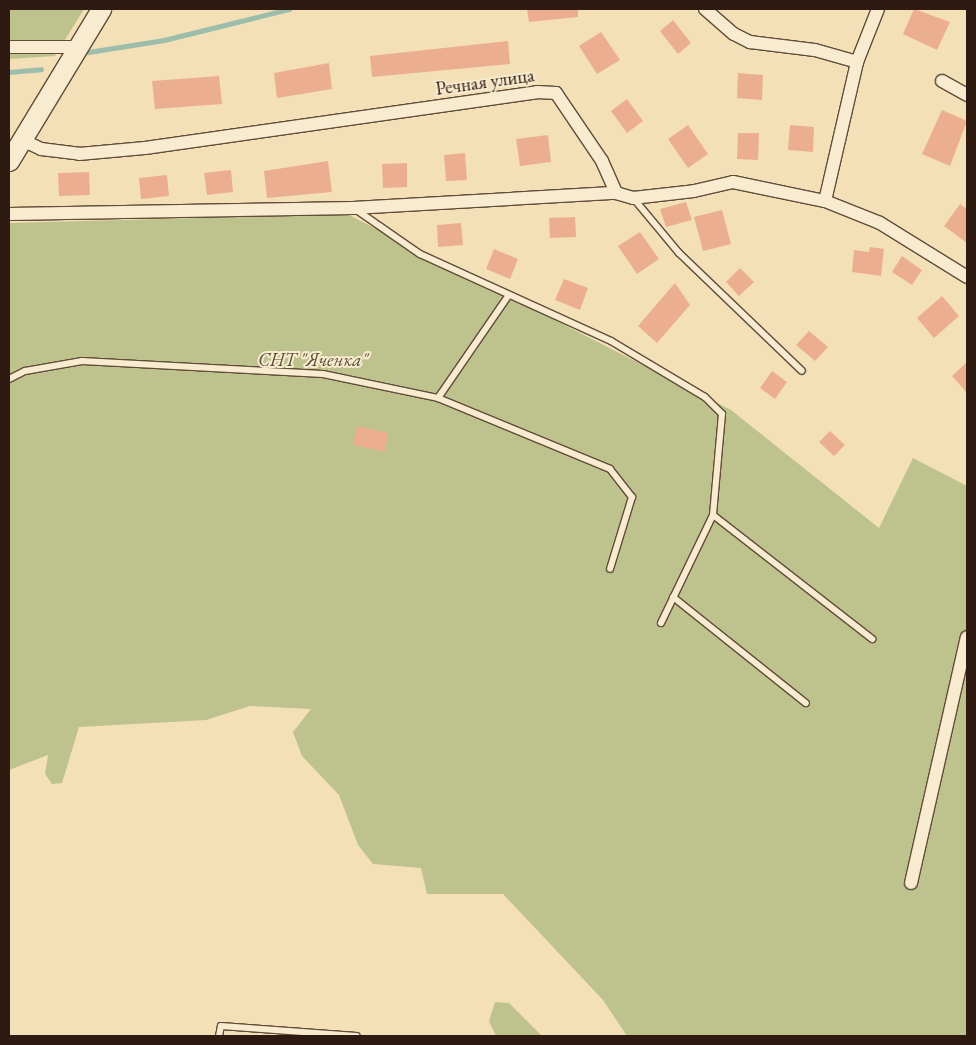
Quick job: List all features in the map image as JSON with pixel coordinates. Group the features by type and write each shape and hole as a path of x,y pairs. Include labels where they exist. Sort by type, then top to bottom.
{"street":[{"path":"9,161 101,9"},
{"path":"705,9 750,42 815,50 857,62"},
{"path":"825,201 857,62 878,9"},
{"path":"9,47 78,47"},
{"path":"942,81 967,95"},
{"name":"Речная улица","path":"22,140 41,149 79,154 145,148 546,92 556,93 576,121 616,194"},
{"path":"9,214 353,208 616,194 634,198 694,191 734,182 825,201 880,223 967,277"},
{"path":"911,883 967,637"}],"lane":[{"path":"634,198 679,253 802,371"},
{"path":"353,208 420,254 508,296 611,341 704,397 722,414 713,515 661,623"},
{"path":"438,398 508,296"},
{"path":"9,379 25,372 82,361 323,374 438,398 610,469 632,497 610,569"},
{"path":"713,515 872,640"},
{"path":"673,597 806,703"},
{"path":"218,1036 220,1026 357,1036"}],"green space":[{"path":"9,9 84,9 55,56 9,59"},
{"name":"СНТ \"Яченка\"","path":"347,214 731,410 879,528 913,458 967,486 967,1036 627,1036 603,1000 503,894 427,894 421,868 373,864 358,845 339,795 302,756 293,732 311,709 250,706 206,720 79,727 62,783 52,784 45,774 48,755 9,770 9,223"},
{"path":"495,1002 509,1003 542,1036 496,1036 489,1021"}],"building":[{"path":"527,9 578,9 578,17 529,22"},
{"path":"914,9 950,22 937,50 903,34"},
{"path":"673,20 691,43 678,54 660,31"},
{"path":"601,32 620,60 597,74 579,46"},
{"path":"508,41 510,64 372,77 370,56"},
{"path":"329,63 332,89 277,98 274,73"},
{"path":"738,73 763,75 762,100 737,98"},
{"path":"219,76 222,104 155,109 152,81"},
{"path":"627,99 643,121 627,133 611,111"},
{"path":"942,110 967,121 950,166 922,154"},
{"path":"688,125 708,154 688,168 668,139"},
{"path":"790,125 814,127 813,152 788,150"},
{"path":"738,133 759,133 758,160 737,159"},
{"path":"548,135 551,162 520,166 516,139"},
{"path":"465,153 467,180 446,181 444,155"},
{"path":"328,161 332,192 267,198 264,171"},
{"path":"407,163 407,187 383,188 382,164"},
{"path":"231,170 233,192 207,195 204,173"},
{"path":"89,172 90,195 59,196 58,173"},
{"path":"167,175 169,196 141,199 139,178"},
{"path":"686,202 692,220 666,227 660,209"},
{"path":"960,204 967,209 967,243 944,226"},
{"path":"722,210 731,244 703,251 694,217"},
{"path":"575,217 576,237 550,238 549,218"},
{"path":"461,223 463,245 438,247 437,225"},
{"path":"640,232 659,259 637,274 618,246"},
{"path":"870,247 884,249 881,276 852,272 854,250 869,252"},
{"path":"494,249 518,259 510,279 486,269"},
{"path":"902,256 922,270 912,285 892,272"},
{"path":"740,268 754,282 739,296 726,282"},
{"path":"564,279 588,288 580,310 555,300"},
{"path":"675,283 690,305 657,343 638,326"},
{"path":"942,296 959,316 934,338 917,318"},
{"path":"809,331 828,347 815,361 796,345"},
{"path":"967,362 967,393 952,376"},
{"path":"772,371 787,382 775,399 760,388"},
{"path":"357,426 388,433 385,452 353,445"},
{"path":"830,431 845,445 834,456 819,442"}],"waterway":[{"path":"82,53 164,40 289,9"},
{"path":"9,72 41,69"}]}
